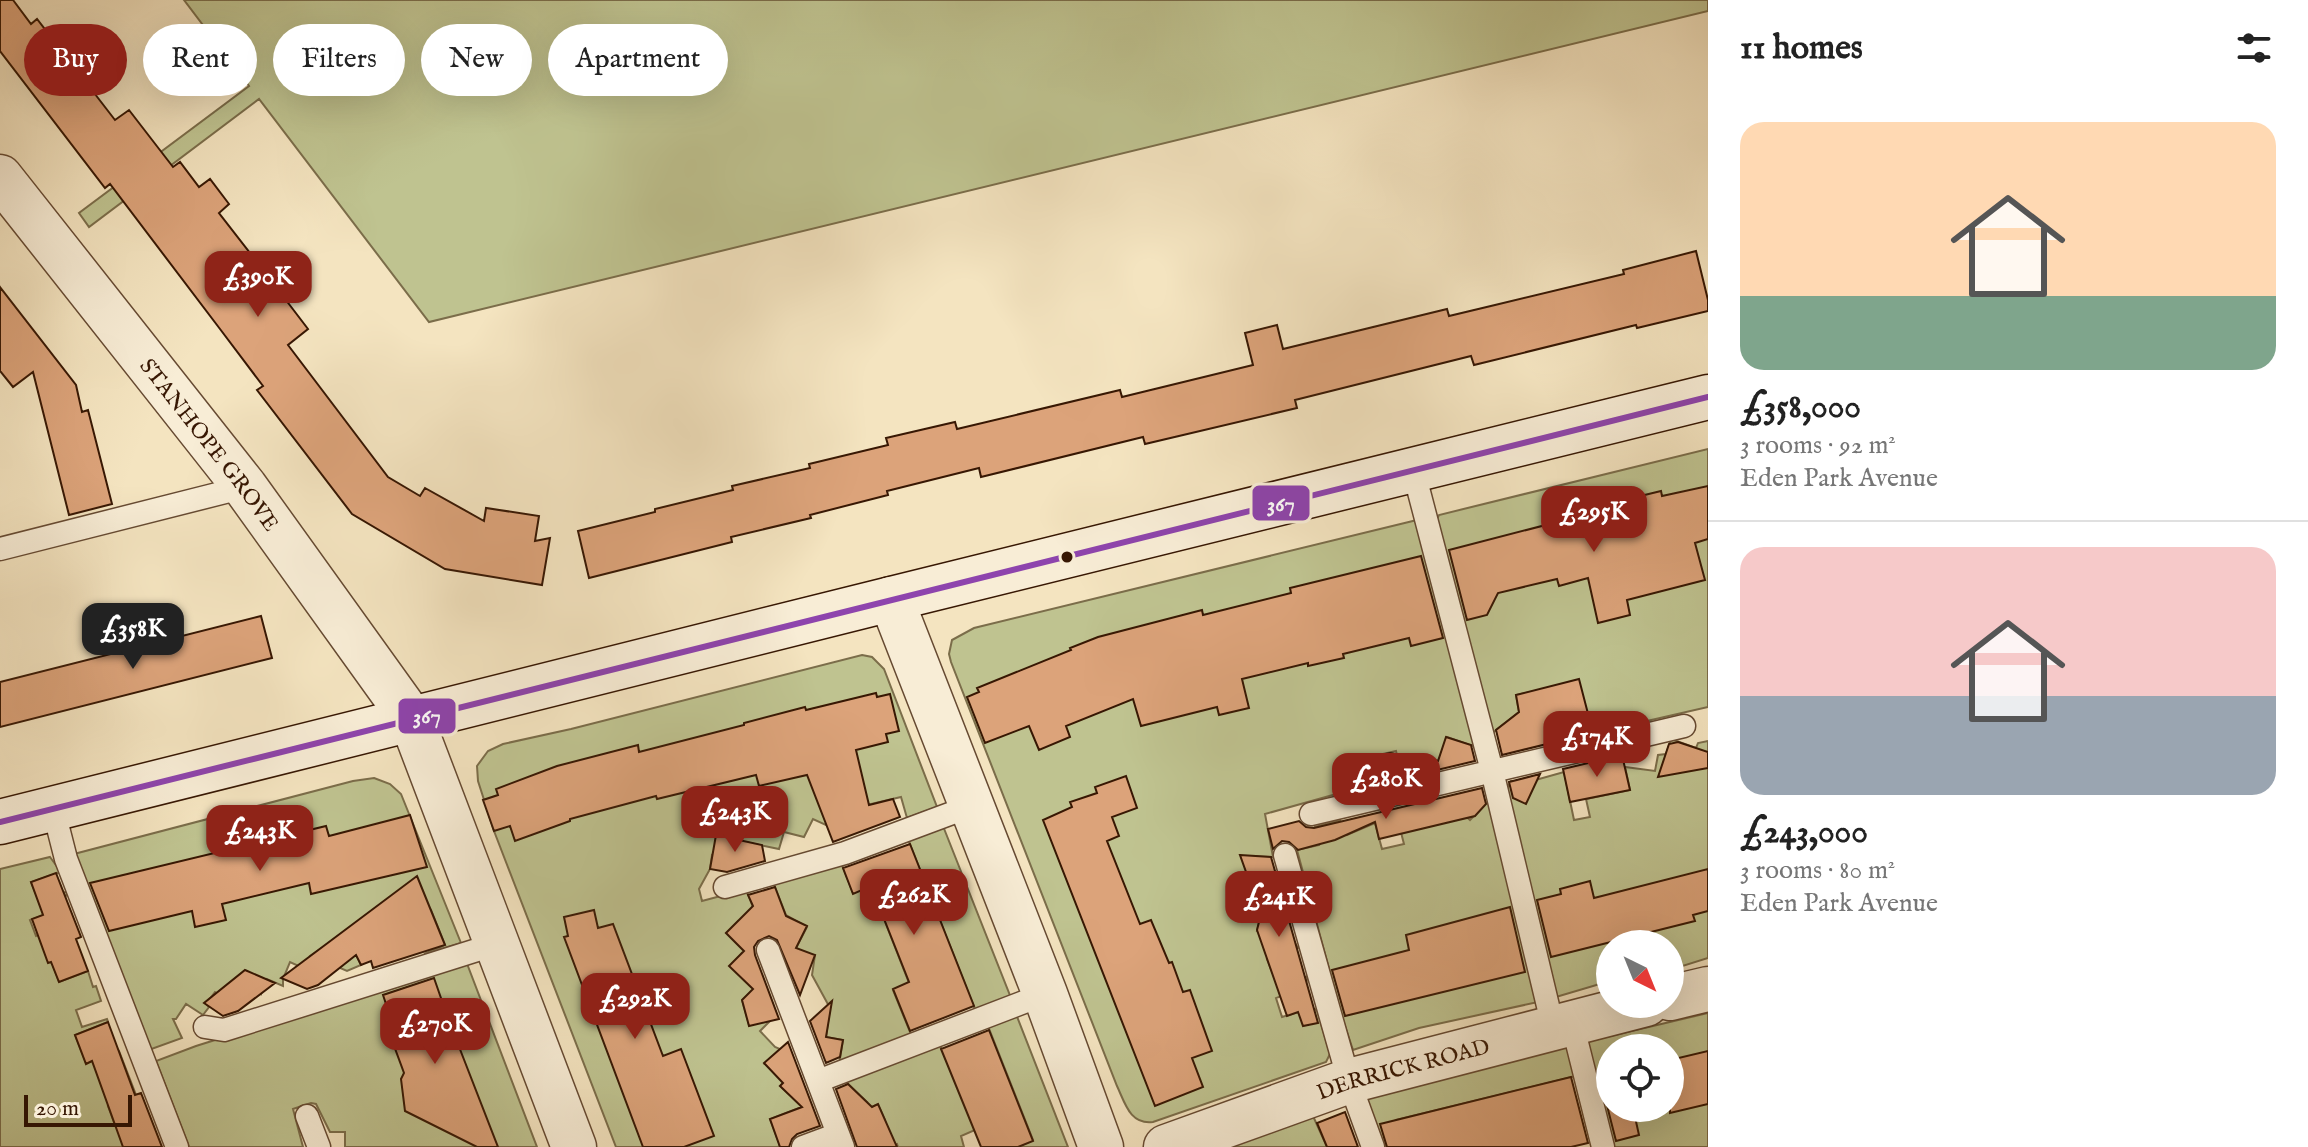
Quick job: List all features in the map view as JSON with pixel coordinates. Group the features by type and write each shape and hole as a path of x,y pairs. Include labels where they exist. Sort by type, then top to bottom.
{"street":[{"name":"STANHOPE GROVE","path":"0,177 245,487 411,718 574,1147"},
{"path":"0,822 1708,397"},
{"path":"891,599 1045,994 1101,1147"},
{"path":"1684,995 1708,989"},
{"name":"DERRICK ROAD","path":"1166,1147 1349,1081 1596,1017"}],"lane":[{"path":"1413,469 1563,1025 1603,1147"},
{"path":"0,549 245,487"},
{"path":"1311,814 1684,726"},
{"path":"725,887 845,853 971,806"},
{"path":"53,808 66,859 177,1147"},
{"path":"1285,855 1349,1081 1373,1147"},
{"path":"205,1027 224,1030 496,944"},
{"path":"768,950 841,1140 803,1147"},
{"path":"818,1081 1045,994"},
{"path":"307,1116 319,1147"}],"green space":[{"path":"184,0 1708,0 1708,11 429,322 259,99 89,227 79,213 236,96 257,96 257,24 202,24"},
{"path":"1708,449 1708,707 1599,732 1544,689 1516,695 1519,712 1490,735 1435,523 1439,515"},
{"path":"1417,520 1475,740 1473,746 1447,737 1439,761 1411,756 1408,770 1400,769 1396,751 1370,757 1374,775 1366,778 1341,777 1340,793 1265,814 1273,857 1246,856 1246,871 1271,873 1276,877 1251,887 1261,914 1257,931 1292,938 1298,948 1267,959 1278,987 1308,976 1305,987 1276,998 1282,1017 1312,1008 1317,1010 1330,1054 1326,1062 1153,1122 1139,1120 1129,1112 1117,1086 951,662 952,640 974,628"},
{"path":"862,655 872,657 884,669 937,807 907,818 901,797 871,804 873,814 839,831 813,819 804,837 784,832 779,849 745,842 737,860 712,855 710,869 699,889 702,901 743,890 747,892 760,925 752,933 738,921 726,933 748,955 742,953 730,966 755,988 742,1000 749,1025 771,1020 760,1031 780,1049 765,1064 793,1073 780,1086 802,1107 770,1119 778,1147 616,1147 494,831 478,781 477,766 488,751 503,744"},
{"path":"1671,739 1696,748 1698,743 1708,741 1708,958 1684,966 1684,930 1596,930 1596,985 1556,997 1504,794 1511,781 1532,781 1564,772 1574,820 1590,817 1586,799 1630,790 1625,767 1655,771 1658,755 1666,754"},
{"path":"374,778 390,784 401,794 461,943 424,954 445,945 431,910 347,934 361,965 347,971 340,968 323,947 310,956 319,968 314,973 290,962 283,986 267,979 261,994 243,973 234,1005 215,992 206,1004 209,1007 203,1015 186,1004 173,1019 182,1038 146,1051 74,854"},
{"path":"1490,799 1538,1002 1419,1028 1353,1050 1297,850 1319,845 1315,827 1340,820 1347,835 1375,823 1382,849 1404,844 1397,817 1458,809 1470,820"},
{"path":"943,826 1011,998 976,1012 908,839"},
{"path":"50,857 61,872 31,882 39,902 68,891 60,909 30,920 36,936 65,925 78,952 53,966 59,982 88,971 93,987 96,986 101,1001 76,1010 82,1027 107,1019 108,1022 75,1035 86,1063 119,1051 136,1095 108,1106 115,1125 125,1122 134,1147 0,1147 0,869"},
{"path":"842,865 853,893 871,886 909,983 893,990 912,1037 839,1064 843,1040 826,1037 830,1008 812,975 815,955 793,954 807,927 786,915 773,882"},
{"path":"466,961 537,1147 345,1147 345,1132 330,1132 316,1104 311,1103 293,1109 303,1147 189,1147 156,1061"},
{"path":"1708,1013 1708,1147 1611,1147 1605,1122 1684,1122 1684,1034 1619,1034"},
{"path":"1016,1014 1068,1147 1018,1147 1033,1140 988,1026"},
{"path":"1596,1039 1596,1086 1585,1042"},
{"path":"940,1045 975,1130 961,1136 964,1147 898,1147 897,1144 888,1147 885,1120 878,1104 854,1115 867,1102 845,1081"},
{"path":"1569,1046 1576,1076 1396,1120 1383,1131 1386,1147 1382,1147 1364,1098"},
{"path":"1313,1116 1327,1147 1230,1147"}],"building":[{"path":"0,0 13,0 31,24 24,24 24,82 0,51"},
{"path":"34,96 96,96 115,120 129,110 173,167 180,162 199,187 210,179 229,204 219,213 257,262 266,255 285,280 276,287 308,329 288,345 388,477 420,496 425,488 484,521 486,508 539,516 535,541 550,538 542,585 445,569 352,514 257,390 263,386 110,184 105,188"},
{"path":"1696,251 1708,311 1637,328 1636,325 1474,365 1471,356 1295,400 1297,408 1145,444 1143,437 981,477 979,468 887,491 888,495 810,515 811,518 731,537 732,542 589,578 578,531 733,490 732,486 810,468 809,464 888,445 886,438 955,422 957,429 1120,390 1122,397 1253,365 1245,333 1277,325 1283,349 1447,309 1449,316 1624,274 1623,270"},
{"path":"0,287 76,385 82,412 88,410 112,504 69,515 33,372 13,387 0,371"},
{"path":"1708,486 1708,539 1695,543 1705,580 1627,600 1630,615 1598,623 1588,578 1559,586 1557,579 1498,593 1487,615 1467,620 1449,550 1592,513 1591,508 1661,491 1662,496"},
{"path":"1421,556 1443,638 1411,646 1409,638 1343,654 1344,658 1242,679 1249,708 1219,715 1217,707 1141,726 1133,699 1066,726 1070,737 1039,750 1029,726 985,743 967,697 979,692 977,688 1098,637 1202,610 1203,615 1291,593 1290,588"},
{"path":"261,616 272,658 0,727 0,682"},
{"path":"1579,679 1593,733 1557,739 1502,755 1496,730 1519,712 1516,695"},
{"path":"876,693 877,697 890,694 899,731 886,734 888,742 856,750 869,805 893,799 900,817 833,842 807,775 759,786 756,775 657,799 656,796 570,819 515,841 510,826 494,831 483,800 498,795 496,789 557,766 638,745 639,752 805,707 806,710"},
{"path":"1446,737 1471,745 1475,761 1340,793 1341,777 1375,779 1370,757 1390,753 1438,761"},
{"path":"1678,742 1708,752 1708,768 1658,777 1669,744"},
{"path":"1622,755 1630,790 1570,802 1563,769"},
{"path":"1540,774 1526,804 1513,798 1509,782"},
{"path":"1126,776 1137,808 1112,817 1119,836 1107,841 1140,924 1151,920 1183,992 1190,990 1212,1051 1192,1058 1203,1087 1155,1106 1043,820 1072,807 1070,802 1097,793 1095,787"},
{"path":"1482,788 1486,804 1475,816 1379,839 1375,822 1335,840 1298,850 1289,842 1282,841 1273,849 1268,829 1299,821 1306,827 1314,828"},
{"path":"410,815 427,867 311,894 309,883 222,904 226,920 195,927 192,911 109,931 90,883 326,826 329,836"},
{"path":"716,835 762,845 765,861 727,872 710,869"},
{"path":"910,844 974,1006 910,1031 893,989 909,982 871,886 853,894 843,868"},
{"path":"1240,855 1271,857 1318,1023 1303,1026 1298,1012 1287,1016 1257,930 1261,914"},
{"path":"1708,869 1708,911 1693,915 1695,921 1659,930 1596,930 1596,946 1551,957 1537,900 1561,894 1560,889 1590,881 1594,898"},
{"path":"56,873 81,937 76,939 88,971 59,982 51,962 48,963 32,919 43,915 31,882"},
{"path":"417,876 445,945 373,968 371,961 361,965 356,955 318,985 307,989 281,978"},
{"path":"775,887 786,916 807,926 796,948 815,955 800,995 777,940 769,936 758,941 754,947 755,955 779,1019 749,1026 742,1000 753,989 729,966 744,951 726,933 753,906 748,895"},
{"path":"1510,907 1525,972 1345,1016 1332,970 1409,950 1406,935"},
{"path":"594,910 598,928 613,924 663,1056 681,1049 714,1136 684,1147 643,1147 564,937 568,936 564,917"},
{"path":"245,970 275,983 238,1011 223,1016 204,1003"},
{"path":"434,978 498,1147 477,1147 405,1111 401,1079 404,1073 386,1024 392,1022 383,995"},
{"path":"832,1001 826,1037 843,1040 840,1057 826,1063 810,1021"},
{"path":"108,1022 135,1095 141,1093 162,1147 123,1147 92,1061 86,1064 75,1035"},
{"path":"989,1030 1033,1141 1018,1147 981,1147 941,1049"},
{"path":"788,1042 820,1126 797,1134 789,1147 780,1147 770,1119 802,1107 780,1086 783,1083 764,1063"},
{"path":"1708,1051 1708,1104 1684,1110 1684,1057"},
{"path":"1571,1077 1588,1143 1571,1147 1387,1147 1380,1124"},
{"path":"848,1084 872,1107 878,1104 897,1147 857,1147 836,1089"},
{"path":"1345,1112 1358,1147 1327,1147 1317,1123"},
{"path":"1611,1122 1636,1122 1639,1135 1616,1141"}],"transit line":[{"name":"367","path":"0,822 1708,397"}]}
